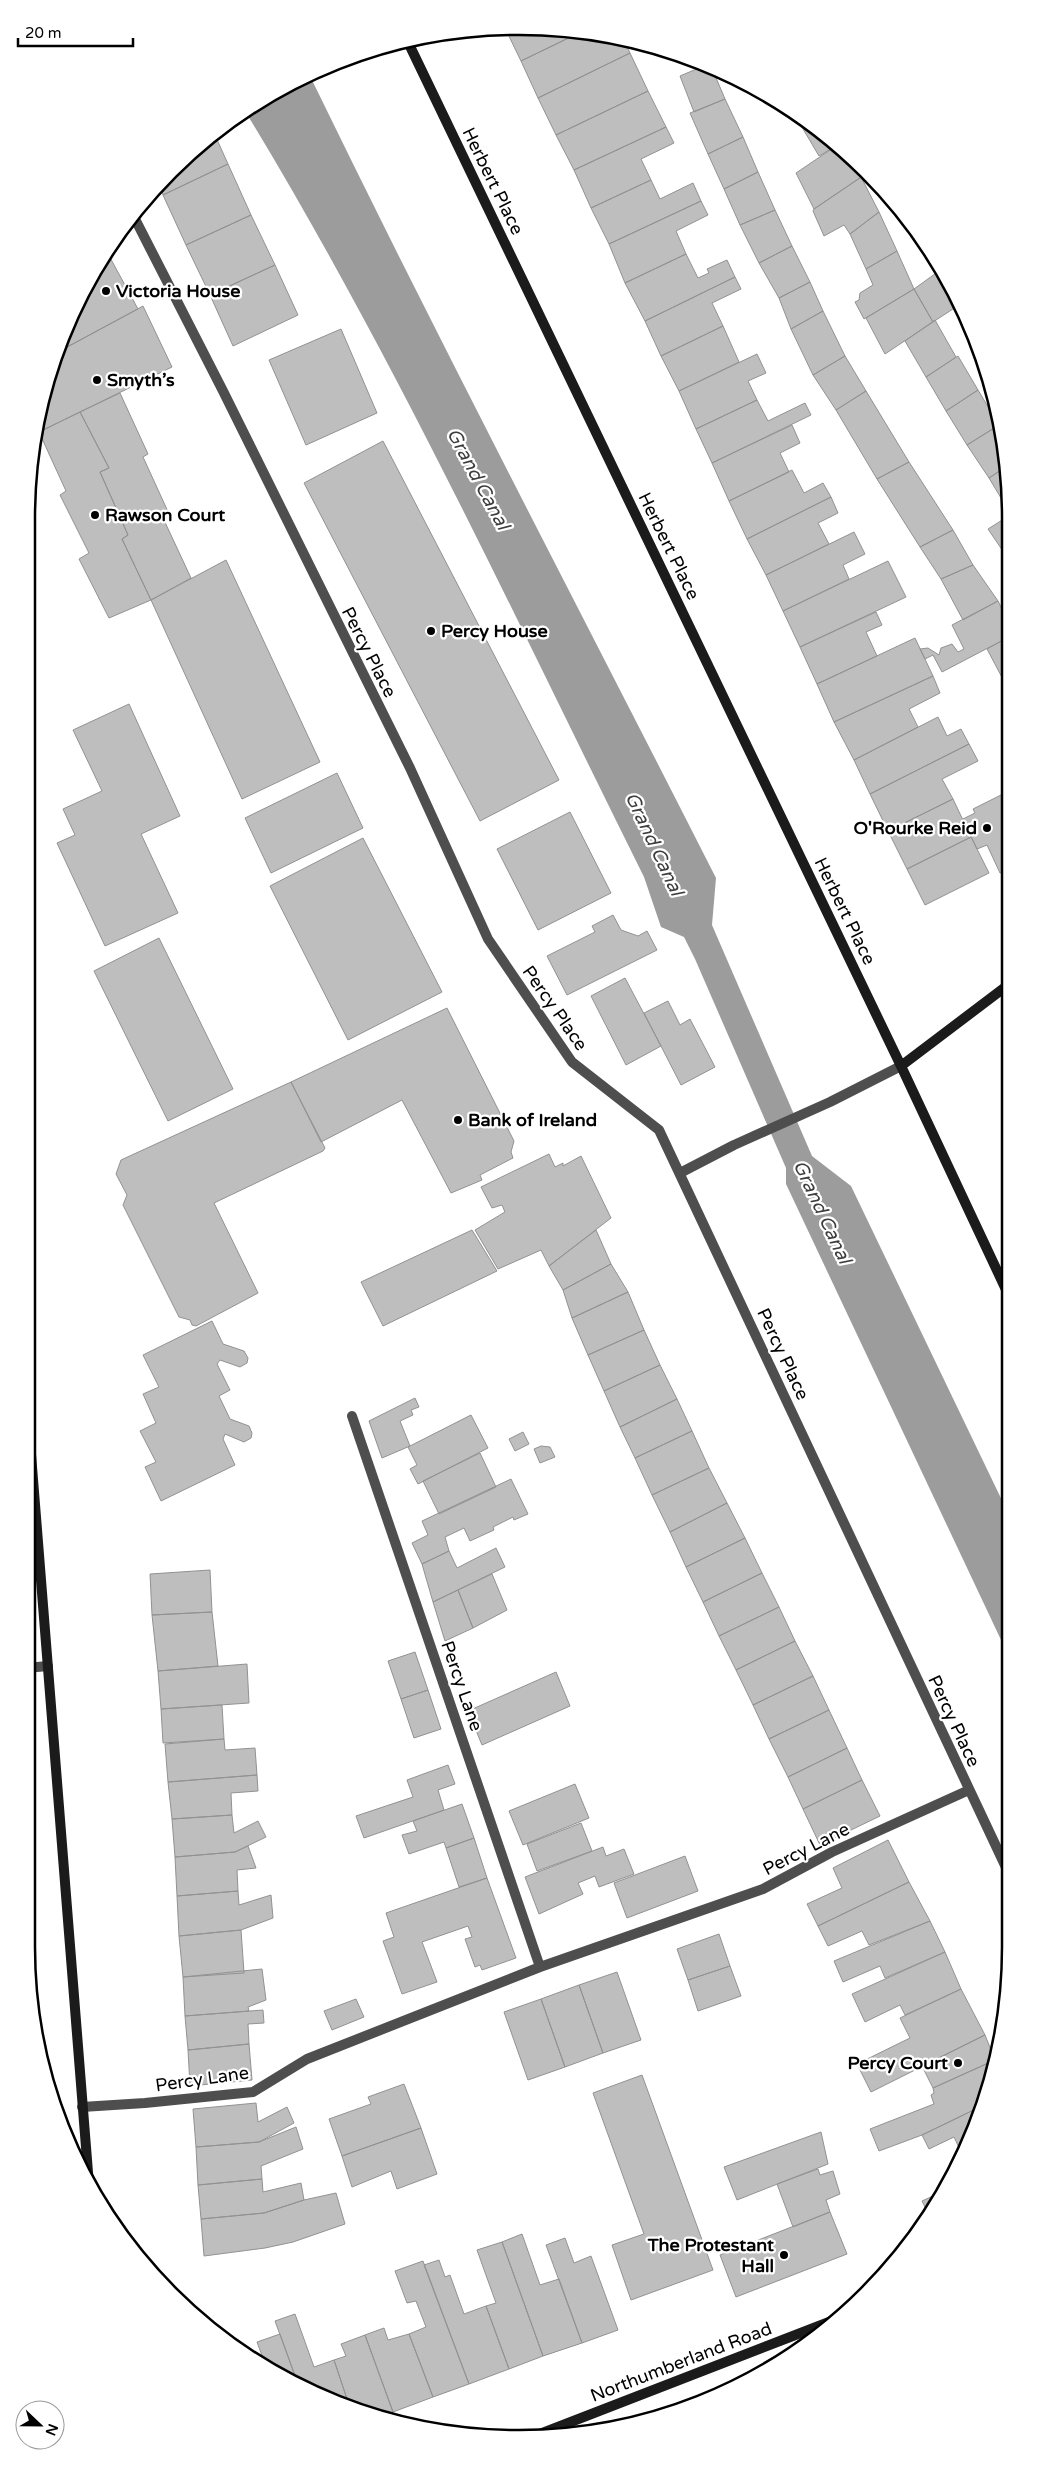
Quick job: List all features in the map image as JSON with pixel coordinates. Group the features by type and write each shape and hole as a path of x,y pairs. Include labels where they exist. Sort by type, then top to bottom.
{"street":[{"name":"Herbert Place","path":"410,47 901,1066 1002,1281"},
{"name":"Percy Place","path":"137,222 223,391 410,768 488,939 572,1062 659,1130 1002,1861"},
{"path":"680,1173 734,1145 830,1102 901,1066 1002,990"},
{"name":"Percy Lane","path":"352,1416 540,1967"},
{"path":"35,1504 86,2162"},
{"path":"35,1667 48,1666"},
{"name":"Percy Lane","path":"82,2107 145,2103 253,2092 307,2059 540,1967 763,1889 832,1852 969,1790"},
{"name":"Northumberland Road","path":"554,2429 817,2327"}],"water":[{"name":"Grand Canal","path":"313,81 459,376 716,878 712,925 812,1156 851,1186 1002,1500 1002,1642 786,1184 786,1168 695,959 684,937 661,927 644,877 453,490 353,298 249,117"}],"building":[{"path":"509,35 569,38 521,61"},
{"path":"569,38 627,47 630,53 538,98 521,61"},
{"path":"630,53 648,91 556,135 538,98"},
{"path":"696,69 716,78 725,99 694,112 680,76"},
{"path":"648,91 666,127 574,170 556,135"},
{"path":"725,99 743,137 708,154 690,113"},
{"path":"666,127 674,143 641,159 651,180 591,208 574,170"},
{"path":"802,127 830,149 819,156"},
{"path":"743,137 758,172 724,189 708,154"},
{"path":"217,141 228,164 163,195 162,192 177,177"},
{"path":"831,150 861,178 814,209 796,173"},
{"path":"228,164 251,215 186,245 163,195"},
{"path":"758,172 775,210 740,225 724,189"},
{"path":"860,177 879,212 850,234 844,225 824,236 813,211"},
{"path":"651,180 660,199 693,183 701,201 609,244 591,208"},
{"path":"701,201 708,215 676,231 686,254 625,283 609,244"},
{"path":"775,210 792,246 759,263 740,225"},
{"path":"879,212 897,251 866,269 850,234"},
{"path":"251,215 275,265 210,295 186,245"},
{"path":"792,246 810,282 779,298 759,263"},
{"path":"897,251 914,289 864,319 855,302 859,300 860,293 873,285 866,269"},
{"path":"686,254 698,278 709,273 707,269 727,260 735,277 645,321 625,283"},
{"name":"Victoria House","path":"111,259 138,309 67,347 85,305"},
{"path":"275,265 298,315 233,346 210,295"},
{"path":"935,274 954,309 933,322 914,289"},
{"path":"735,277 741,289 712,303 723,326 661,356 645,321"},
{"path":"810,282 823,311 791,329 779,298"},
{"path":"914,289 933,322 885,354 866,318"},
{"name":"Smyth’s","path":"143,306 172,367 43,430 51,393 67,347"},
{"path":"823,311 845,356 813,375 791,329"},
{"path":"935,320 956,357 926,377 905,341"},
{"path":"723,326 739,362 679,391 661,356"},
{"path":"341,329 377,413 306,445 269,360"},
{"path":"757,354 766,373 748,381 757,400 696,429 679,391"},
{"path":"845,356 866,391 836,410 813,375"},
{"path":"958,356 978,390 946,411 926,377"},
{"path":"978,390 990,410 994,428 967,445 946,411"},
{"path":"866,391 909,462 877,479 836,410"},
{"name":"Rawson Court","path":"120,393 148,454 143,457 170,516 163,518 191,578 151,600 122,539 128,535 100,472 109,468 80,412"},
{"path":"757,400 768,421 805,403 811,415 712,463 696,429"},
{"name":"Rawson Court","path":"80,412 109,468 100,472 128,535 122,539 151,600 109,618 79,559 89,553 60,495 66,491 42,438 43,430"},
{"path":"792,425 800,443 780,453 789,472 729,501 712,463"},
{"path":"994,428 1000,471 989,478 967,445"},
{"name":"Percy House","path":"383,441 559,780 480,821 304,483"},
{"path":"909,462 953,530 920,547 877,479"},
{"path":"792,470 804,493 823,483 831,497 747,539 729,501"},
{"path":"1000,471 1001,499 989,478"},
{"path":"831,497 838,513 818,523 829,544 766,575 747,539"},
{"path":"1002,520 1002,550 988,529"},
{"path":"953,530 973,565 941,579 920,547"},
{"path":"854,532 865,554 843,565 849,579 783,611 766,575"},
{"path":"226,560 320,762 242,799 151,600"},
{"path":"888,561 906,597 800,647 783,611"},
{"path":"973,565 998,601 963,620 941,579"},
{"path":"998,601 1002,609 1002,641 942,672 933,655 925,659 920,649 928,648 939,655 941,648 952,644 958,652 964,649 952,625"},
{"path":"876,612 882,625 866,632 877,656 817,684 800,647"},
{"path":"915,638 933,676 834,722 817,684"},
{"path":"1002,641 1002,677 987,649"},
{"path":"933,676 940,693 909,709 918,727 854,760 834,722"},
{"path":"129,704 180,816 141,834 178,913 105,946 57,843 75,835 63,809 102,791 73,730"},
{"path":"938,717 947,736 961,729 969,744 870,794 854,760"},
{"path":"969,744 978,761 942,779 953,799 888,831 870,794"},
{"path":"337,773 363,828 271,873 245,818"},
{"name":"O'Rourke Reid","path":"1002,794 1002,872 1000,873 987,845 977,849 963,819 975,813 973,809"},
{"path":"953,799 971,837 907,869 888,831"},
{"path":"570,812 611,893 538,930 497,849"},
{"path":"971,837 989,873 925,905 907,869"},
{"path":"363,838 442,992 348,1040 270,886"},
{"path":"613,915 621,930 638,936 647,931 657,950 567,995 547,956 595,932 592,926"},
{"path":"159,938 233,1089 168,1121 94,971"},
{"path":"625,978 661,1046 626,1065 591,996"},
{"path":"668,1001 680,1025 690,1019 715,1067 681,1085 644,1013"},
{"name":"Bank of Ireland","path":"447,1008 514,1141 511,1152 513,1158 480,1175 482,1180 451,1193 402,1100 321,1142 291,1082"},
{"path":"291,1082 325,1148 323,1151 214,1203 258,1293 196,1326 192,1325 190,1320 179,1317 123,1205 127,1195 116,1174 121,1160"},
{"path":"549,1154 555,1167 563,1163 563,1166 581,1156 611,1218 549,1266 541,1250 498,1269 475,1230 505,1212 502,1205 492,1208 481,1187"},
{"path":"472,1230 497,1271 383,1326 361,1282"},
{"path":"596,1230 611,1264 563,1290 549,1266"},
{"path":"611,1264 628,1292 572,1318 563,1290"},
{"path":"628,1292 644,1330 588,1355 572,1318"},
{"path":"212,1321 223,1344 244,1351 248,1358 247,1363 240,1367 220,1360 217,1364 230,1390 219,1396 230,1419 249,1426 252,1433 251,1438 244,1442 225,1434 223,1439 235,1465 161,1501 145,1467 156,1462 140,1431 156,1423 143,1394 159,1387 143,1355"},
{"path":"644,1330 660,1365 604,1391 588,1355"},
{"path":"660,1365 677,1399 620,1427 604,1391"},
{"path":"415,1398 419,1407 411,1410 413,1415 400,1421 410,1446 382,1458 369,1421"},
{"path":"677,1399 692,1431 635,1458 620,1427"},
{"path":"471,1415 488,1448 418,1484 410,1469 417,1465 408,1447"},
{"path":"692,1431 709,1468 652,1495 635,1458"},
{"path":"523,1432 529,1444 515,1451 509,1439"},
{"path":"541,1446 550,1447 555,1457 540,1463 534,1449"},
{"path":"480,1453 496,1487 439,1514 423,1481"},
{"path":"709,1468 727,1503 670,1532 652,1495"},
{"path":"511,1479 528,1514 514,1520 513,1517 493,1527 494,1530 470,1541 464,1528 445,1537 449,1551 422,1564 412,1543 428,1535 422,1521"},
{"path":"727,1503 745,1538 686,1567 670,1532"},
{"path":"745,1538 762,1573 703,1602 686,1567"},
{"path":"496,1548 505,1567 433,1602 422,1564 449,1551 457,1568"},
{"path":"210,1570 212,1612 152,1615 150,1574"},
{"path":"762,1573 779,1607 719,1636 703,1602"},
{"path":"492,1574 507,1610 473,1628 458,1590"},
{"path":"458,1590 473,1628 445,1641 433,1602"},
{"path":"779,1607 795,1641 736,1670 719,1636"},
{"path":"212,1612 218,1666 158,1671 152,1615"},
{"path":"795,1641 813,1676 753,1705 736,1670"},
{"path":"415,1652 428,1690 401,1699 388,1661"},
{"path":"247,1664 249,1703 161,1709 158,1671"},
{"path":"556,1672 570,1706 482,1745 468,1711"},
{"path":"813,1676 829,1710 769,1739 753,1705"},
{"path":"428,1690 441,1729 414,1738 401,1699"},
{"path":"222,1705 224,1739 163,1743 161,1709"},
{"path":"829,1710 847,1748 788,1777 769,1739"},
{"path":"224,1739 225,1750 255,1748 257,1775 168,1782 165,1744"},
{"path":"847,1748 862,1780 803,1809 788,1777"},
{"path":"448,1765 455,1784 438,1790 444,1810 364,1838 356,1816 413,1797 407,1780"},
{"path":"257,1775 258,1791 231,1793 232,1815 172,1819 168,1782"},
{"path":"862,1780 880,1816 820,1845 803,1809"},
{"path":"575,1784 589,1818 523,1845 509,1811"},
{"path":"462,1804 474,1838 446,1848 444,1842 409,1854 402,1835 417,1831 413,1821"},
{"path":"232,1815 234,1833 258,1821 266,1837 235,1852 175,1857 172,1819"},
{"path":"581,1823 592,1851 537,1871 527,1844"},
{"path":"474,1838 487,1878 459,1887 446,1848"},
{"path":"888,1840 909,1882 818,1926 807,1904 842,1888 833,1868"},
{"path":"248,1846 256,1868 237,1870 238,1891 177,1896 175,1857 235,1852"},
{"path":"603,1847 606,1856 624,1849 634,1874 599,1887 595,1876 578,1883 583,1894 539,1914 525,1877"},
{"path":"685,1856 698,1891 627,1918 614,1883"},
{"path":"487,1878 516,1958 482,1970 480,1965 475,1967 465,1939 472,1937 468,1926 422,1942 437,1982 402,1994 383,1941 394,1937 386,1913"},
{"path":"909,1882 930,1921 869,1945 862,1931 828,1946 818,1926"},
{"path":"238,1891 239,1905 271,1895 273,1918 241,1930 179,1936 177,1896"},
{"path":"930,1921 945,1952 885,1978 880,1966 843,1982 834,1961"},
{"path":"241,1930 244,1973 183,1977 179,1936"},
{"path":"719,1934 730,1966 688,1980 677,1949"},
{"path":"945,1952 961,1989 905,2015 900,2005 865,2022 852,1994"},
{"path":"730,1966 741,1996 698,2011 688,1980"},
{"path":"262,1969 266,2000 248,2007 249,2011 185,2016 183,1977"},
{"path":"617,1972 641,2040 603,2053 579,1985"},
{"path":"579,1985 603,2053 565,2067 541,1999"},
{"path":"961,1989 985,2035 871,2092 857,2064 910,2038 900,2018"},
{"path":"356,1999 364,2017 332,2030 324,2011"},
{"path":"541,1999 565,2067 528,2080 504,2012"},
{"path":"263,2010 264,2023 248,2024 249,2044 188,2050 185,2016"},
{"name":"Percy Court","path":"985,2035 991,2050 988,2063 933,2088 922,2066"},
{"path":"249,2044 252,2080 190,2086 188,2050"},
{"path":"988,2063 973,2110 922,2135 879,2151 870,2129 934,2104 931,2095 934,2093 933,2088"},
{"path":"642,2075 713,2270 631,2300 612,2245 644,2234 593,2093"},
{"path":"404,2084 421,2128 342,2156 329,2119 371,2104 368,2097"},
{"path":"256,2103 258,2122 287,2107 294,2123 259,2142 196,2147 193,2109"},
{"path":"973,2110 958,2146 954,2137 929,2149 922,2135"},
{"path":"296,2127 303,2149 261,2166 262,2179 198,2185 196,2147 259,2142"},
{"path":"421,2128 437,2174 397,2189 391,2171 352,2187 342,2156"},
{"path":"821,2132 828,2164 737,2200 724,2167"},
{"path":"818,2169 820,2175 833,2171 840,2194 826,2200 830,2212 793,2227 777,2184"},
{"path":"262,2179 263,2192 301,2183 304,2200 264,2213 201,2219 198,2185"},
{"path":"336,2193 345,2224 293,2242 265,2248 204,2256 201,2219 264,2213 304,2200"},
{"path":"932,2196 925,2208 922,2201"},
{"name":"The Protestant Hall","path":"830,2212 847,2254 736,2297 720,2255"},
{"path":"522,2234 540,2285 559,2279 582,2343 543,2356 502,2242"},
{"path":"565,2238 574,2263 591,2256 618,2330 582,2343 546,2245"},
{"path":"502,2242 543,2356 509,2369 486,2306 496,2303 477,2250"},
{"path":"439,2260 445,2277 450,2275 464,2314 486,2306 509,2369 469,2384 424,2265"},
{"path":"423,2261 469,2384 433,2397 409,2334 426,2327 416,2301 407,2303 395,2271"},
{"path":"295,2314 314,2367 334,2360 347,2398 294,2374 275,2321"},
{"path":"384,2328 388,2340 409,2334 433,2397 393,2412 365,2335"},
{"path":"280,2334 295,2374 262,2356 257,2342"},
{"path":"365,2335 393,2412 390,2413 347,2398 334,2360 346,2356 341,2344"}],"place":[{"name":"Victoria House","path":"106,291"},
{"name":"Smyth’s","path":"97,380"},
{"name":"Rawson Court","path":"95,515"},
{"name":"Percy House","path":"431,631"},
{"name":"O'Rourke Reid","path":"987,828"},
{"name":"Bank of Ireland","path":"458,1120"},
{"name":"Percy Court","path":"958,2063"},
{"name":"The Protestant Hall","path":"784,2255"}]}
